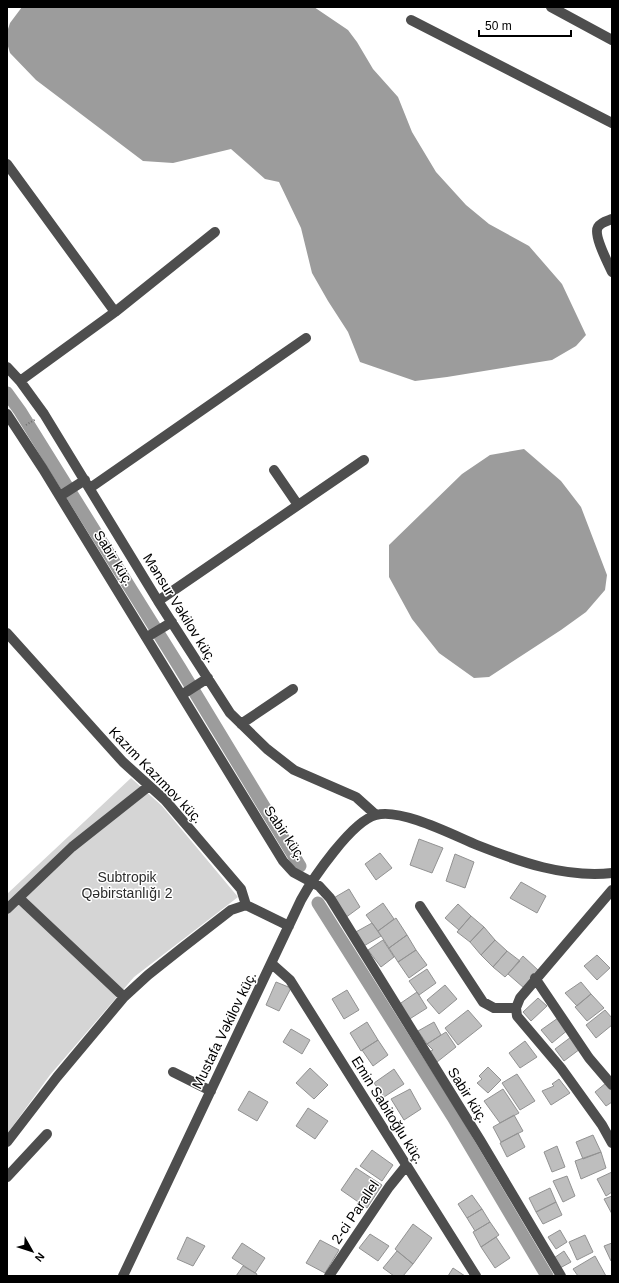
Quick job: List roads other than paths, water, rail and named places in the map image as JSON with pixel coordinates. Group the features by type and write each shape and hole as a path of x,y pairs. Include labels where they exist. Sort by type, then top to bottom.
{"street":[{"path":"551,7 612,40"},
{"path":"411,20 612,124"},
{"path":"7,164 115,312"},
{"path":"612,219 604,222 598,227 596,234 612,272"},
{"path":"20,381 115,312 215,232"},
{"path":"60,496 88,484 306,338"},
{"name":"Mənsur Vəkilov küç.","path":"7,367 20,381 44,414 158,601 230,713 267,749 294,770 356,797 376,815"},
{"name":"Sabir küç.","path":"7,414 60,496 283,860 293,872 311,881 324,890 330,898 480,1140 561,1276"},
{"path":"158,601 364,460"},
{"path":"274,470 298,505"},
{"path":"147,637 172,622"},
{"name":"Kazım Kazımov küç.","path":"7,633 123,762 164,800 241,889 246,905"},
{"path":"182,694 208,678"},
{"path":"241,724 292,689"},
{"path":"7,909 72,847 149,786"},
{"path":"376,815 390,814 404,817 479,846 556,871 594,875 612,873"},
{"name":"Mustafa Vəkilov küç.","path":"123,1276 311,881 351,833 362,823 376,815"},
{"path":"612,890 535,978 520,998 516,1008 518,1016 561,1068 609,1134 612,1143"},
{"path":"19,898 124,997"},
{"path":"7,1142 57,1077 124,997 148,975 231,910 246,905 289,926"},
{"path":"420,906 483,1002 494,1008 516,1008"},
{"name":"Emin Sabitoğlu küç.","path":"272,964 290,980 476,1276"},
{"path":"535,978 589,1058 612,1085"},
{"path":"173,1072 211,1091"},
{"path":"7,1177 48,1134"},
{"name":"2-ci Parallel","path":"329,1276 388,1187 406,1166"}],"waterway":[{"path":"7,393 20,411 180,668 300,866"},
{"path":"318,903 453,1117 547,1276"}],"park label":[{"name":"Subtropik Qəbirstanlığı 2","path":"127,886"}]}
